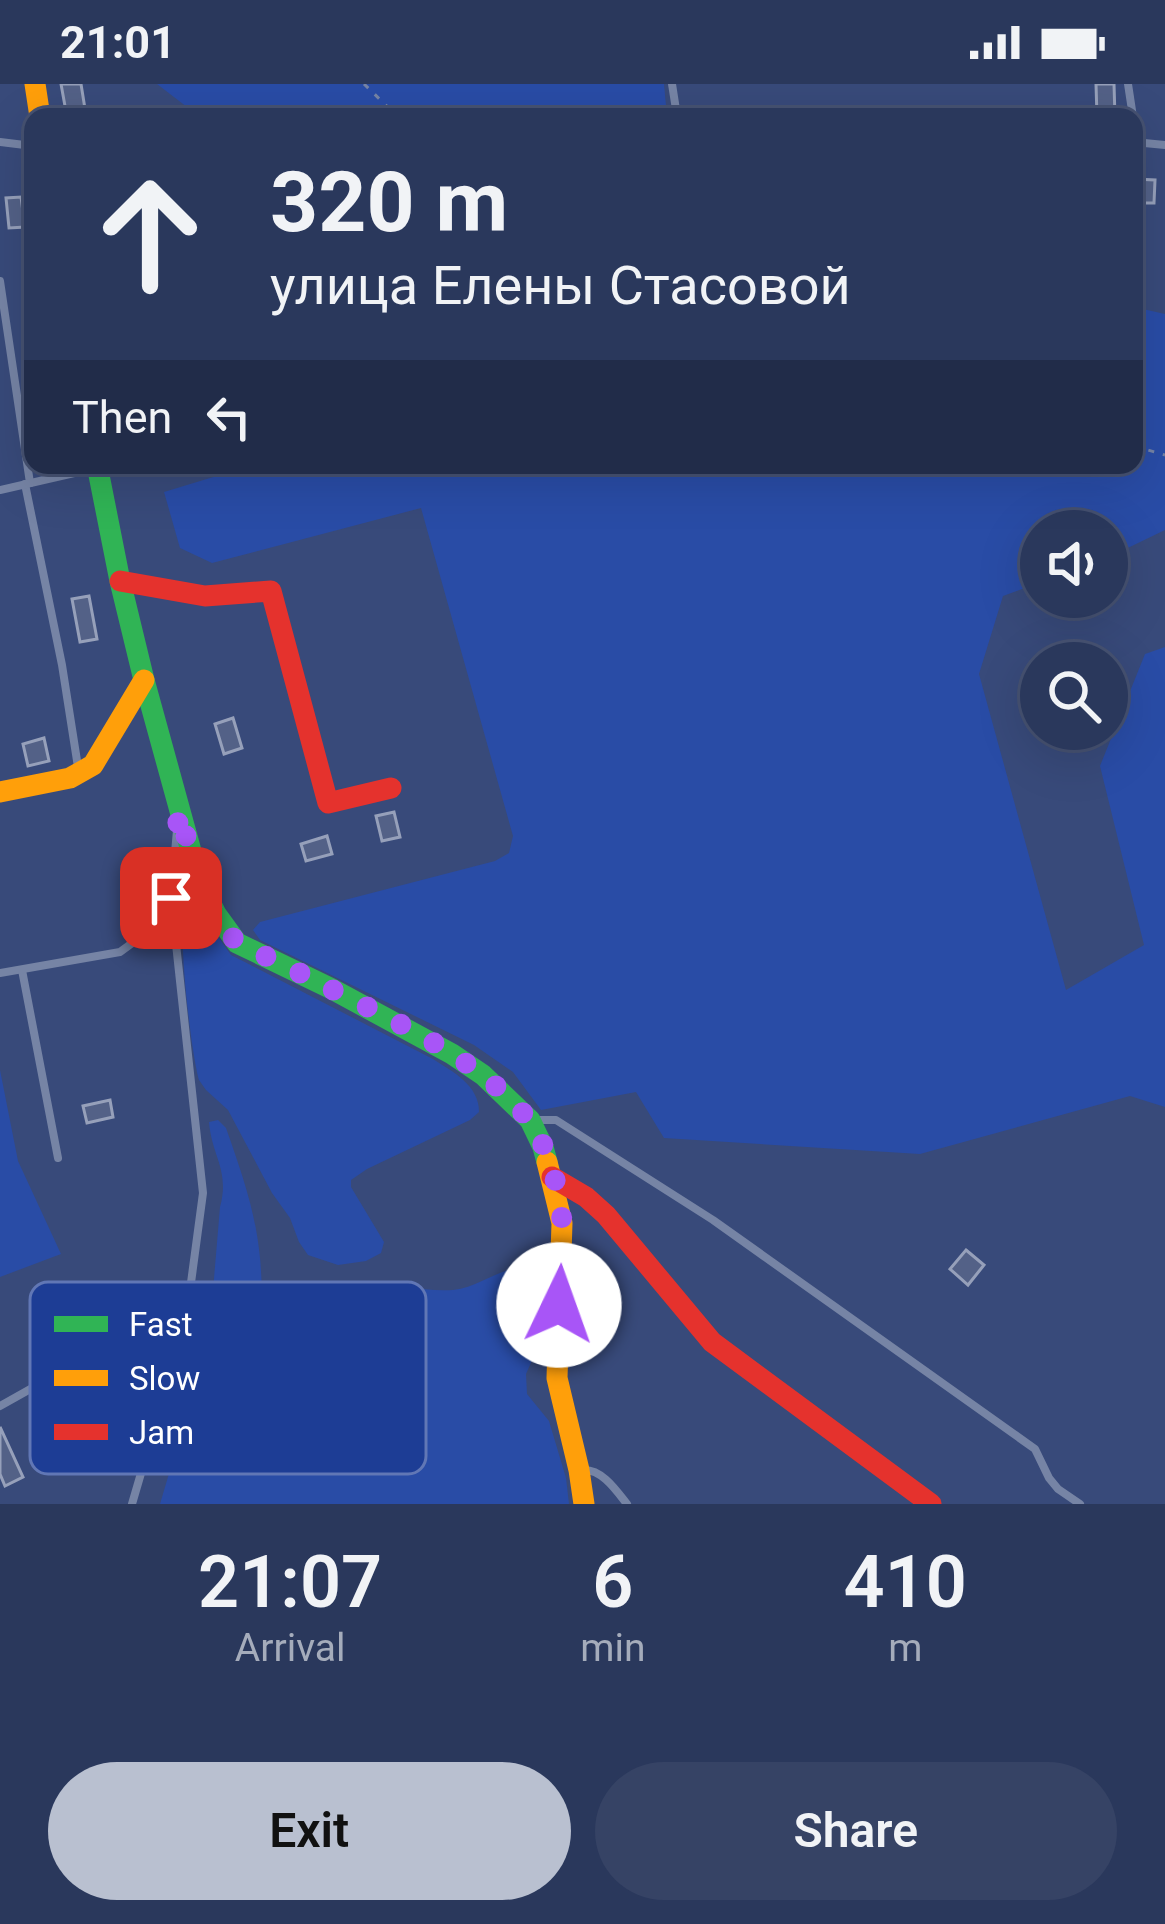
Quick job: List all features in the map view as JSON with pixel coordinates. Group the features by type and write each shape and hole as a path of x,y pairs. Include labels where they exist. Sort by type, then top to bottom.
{"main road":[{"path":"99,474 144,680 200,880 216,914 237,943 332,989 483,1075 530,1120 543,1147 562,1223 557,1378 584,1504"},
{"path":"120,581 205,596 271,591 328,803 391,788"},
{"path":"0,792 79,775 93,765 144,680"},
{"path":"552,1177 606,1215 712,1342 931,1504"}],"lane":[{"path":"0,281 24,455"},
{"path":"27,474 79,775"},
{"path":"0,490 66,474"},
{"path":"179,811 171,898 203,1192 191,1282"},
{"path":"0,974 120,952 150,930 171,898"},
{"path":"22,970 58,1158"},
{"path":"530,1120 556,1120 713,1220 1035,1449 1058,1489 1080,1504"},
{"path":"0,1406 30,1389"},
{"path":"579,1470 592,1469 627,1504"},
{"path":"131,1504 140,1474"}],"path":[{"path":"364,84 389,108"}],"shaded area":[{"path":"157,84 664,84 666,108 188,108"},
{"path":"1143,309 1165,314 1165,530 1128,548 1128,510 1020,510 1020,590 1003,596 979,674 1066,990 1144,945 1100,766 1106,750 1128,750 1128,696 1145,654 1165,647 1165,1107 1130,1096 920,1154 664,1138 636,1092 541,1110 513,1072 474,1045 260,940 253,930 260,922 495,861 509,853 513,836 421,508 212,563 180,548 164,492 223,474 1143,474"},
{"path":"191,904 231,955 433,1059 464,1080 475,1094 479,1112 470,1120 351,1180 384,1242 381,1253 366,1261 338,1265 308,1255 228,1110 199,1080 184,965 183,920 185,907"},
{"path":"0,1070 18,1161 61,1254 0,1277"},
{"path":"218,1120 226,1128 241,1173 254,1218 262,1282 214,1282 223,1183 209,1122"},
{"path":"527,1268 539,1308 534,1356 526,1374 527,1394 549,1421 569,1504 160,1504 169,1474 426,1474 426,1289 453,1290"}],"building":[{"path":"61,84 81,84 85,108 65,108"},
{"path":"1096,84 1114,84 1115,108 1097,108"},
{"path":"1143,179 1155,180 1154,203 1143,203"},
{"path":"21,197 24,227 9,228 6,198"},
{"path":"89,596 97,639 80,642 72,599"},
{"path":"233,718 242,748 224,754 215,724"},
{"path":"44,738 49,761 28,766 23,744"},
{"path":"394,812 400,837 382,841 376,816"},
{"path":"327,836 332,854 306,861 301,844"},
{"path":"110,1100 113,1117 87,1123 83,1106"},
{"path":"966,1250 984,1265 968,1285 950,1269"},
{"path":"0,1427 23,1477 5,1486 0,1474"}],"traffic: fast":[{"path":"99,474 144,680 199,880 216,914 237,943 332,989 483,1075 530,1120 547,1162"}],"traffic: slow":[{"path":"35,84 39,108"},
{"path":"0,792 70,778 93,765 144,680"},
{"path":"547,1162 562,1223 557,1378 584,1504"}],"traffic: jam":[{"path":"120,581 205,596 271,591 328,803 391,788"},
{"path":"552,1177 606,1215 712,1342 931,1504"}],"route":[{"path":"171,898 179,811 200,880 237,943 452,1054 483,1075 530,1120 543,1147 562,1223 559,1305"}]}
